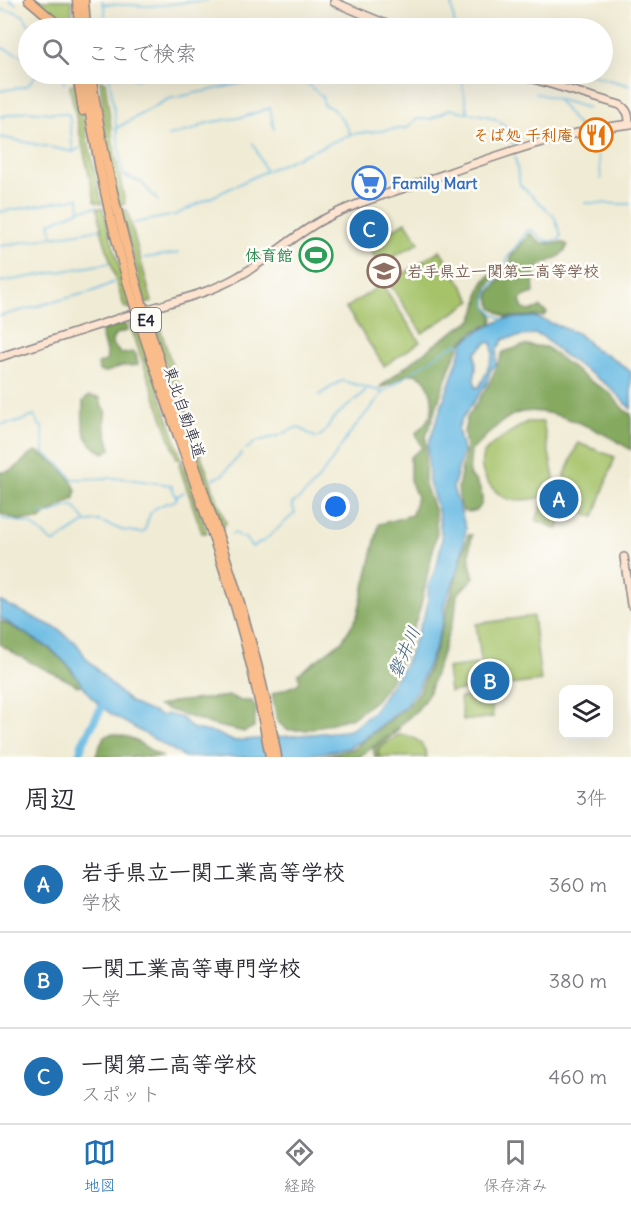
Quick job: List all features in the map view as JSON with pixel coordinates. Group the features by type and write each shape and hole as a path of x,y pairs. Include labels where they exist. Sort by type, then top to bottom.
{"highway":[{"path":"29,0 50,18"},
{"path":"77,0 78,18"},
{"path":"84,0 87,18"},
{"path":"88,18 89,0"},
{"path":"79,84 83,111 102,184"},
{"name":"東北自動車道","path":"86,84 102,184 138,318 249,630 270,714 277,757"},
{"name":"東北自動車道","path":"93,84 110,183 130,265 214,531 258,693 270,757"}],"street":[{"path":"334,2 372,18"},
{"path":"148,309 238,277 308,228 337,213 474,164 571,134 630,124 626,108 550,84"},
{"path":"0,357 129,315"},
{"path":"624,557 631,605"}],"green space":[{"path":"33,0 71,0 73,18 58,15"},
{"path":"75,84 102,204 95,202 70,85"},
{"path":"100,84 105,84 113,144 125,203 123,205 119,205 107,148"},
{"path":"97,208 103,208 131,309 124,307"},
{"path":"121,210 127,210 152,302 146,304"},
{"path":"406,222 419,243 379,265 367,244"},
{"path":"530,233 541,243 564,243 568,246 562,254 539,267 533,281 534,293 520,300 523,309 530,311 540,307 547,313 544,316 506,317 492,308 490,292 510,267 511,256"},
{"path":"440,250 472,301 422,333 389,283"},
{"path":"495,271 498,274 486,294 487,305 493,316 492,323 475,331 461,343 451,364 426,437 425,485 435,512 437,532 420,609 401,662 376,700 354,717 306,730 287,730 277,721 272,694 298,684 300,681 298,674 342,641 357,617 379,524 412,515 417,497 410,480 410,457 422,448 416,433 427,422 431,414 432,402 429,388 422,377 410,374 380,387 472,320 480,289"},
{"path":"382,284 420,342 384,366 346,308"},
{"path":"155,313 199,448 195,451 150,315"},
{"path":"135,320 181,458 177,459 129,322"},
{"path":"123,324 127,326 127,331 116,334 112,344 121,354 133,352 136,354 138,365 120,367 106,372 99,371 98,364 106,361 107,356 101,333 104,329"},
{"path":"525,345 546,347 588,380 609,392 624,410 631,414 631,450 592,428 560,416 530,411 518,413 499,424 471,451 469,475 479,486 482,499 478,509 472,512 463,511 458,488 466,447 464,432 467,418 489,384 503,352"},
{"path":"89,396 100,398 102,407 106,411 104,423 111,449 104,453 90,443 84,431 83,401"},
{"path":"527,422 543,422 554,478 551,487 540,498 512,500 498,494 492,488 484,474 482,459 493,444"},
{"path":"578,443 615,457 594,517 554,501"},
{"path":"36,451 55,463 65,473 76,491 75,498 40,520 18,520 0,514 0,472 12,470"},
{"path":"200,453 226,523 222,528 196,454"},
{"path":"182,460 207,533 202,533 179,465"},
{"path":"544,500 566,509 558,529 536,520"},
{"path":"468,535 472,535 470,556 474,577 457,595 455,614 428,695 418,709 378,749 379,757 375,757 373,748 389,735 359,757 318,757 353,749 407,707 420,691 436,649"},
{"path":"533,616 541,681 485,688 476,624"},
{"path":"0,621 50,649 82,684 78,686 0,644"},
{"path":"478,664 481,687 450,692 447,668"},
{"path":"490,694 493,717 463,721 460,698"},
{"path":"230,696 241,701 252,701 256,709 254,727 244,732 213,725 158,706 173,702"},
{"path":"113,734 131,738 162,757 95,757 104,736"},
{"path":"398,735 417,740 427,757 379,757 378,750"}],"water":[{"path":"535,317 577,333 595,350 608,355 631,372 631,409 610,387 562,354 542,336 535,334 504,339 497,349 496,365 490,371 487,383 461,420 458,429 463,451 453,488 466,528 460,564 444,606 444,618 435,648 418,689 404,707 361,741 348,748 299,757 185,757 112,715 92,698 69,666 51,649 0,618 0,601 60,630 76,643 88,660 131,702 162,716 167,714 182,718 193,729 216,733 233,741 352,729 373,712 405,665 427,608 429,584 437,566 442,539 438,510 429,482 428,445 464,342 477,332 504,319","holes":["487,342 492,343 491,359 479,387 476,388 475,353"]}],"waterway":[{"path":"9,0 16,4"},
{"path":"102,0 105,18"},
{"path":"103,4 151,6 208,0"},
{"path":"407,0 465,0"},
{"path":"451,1 454,18"},
{"path":"0,10 13,11 25,18"},
{"path":"0,47 18,54"},
{"path":"613,81 631,86"},
{"path":"0,91 29,84"},
{"path":"110,84 123,175 142,183 158,201"},
{"path":"115,129 168,99 238,84"},
{"path":"307,84 322,96 324,105 337,113 351,134"},
{"path":"463,84 469,113 499,121 508,131 514,147"},
{"path":"536,93 588,108"},
{"path":"557,99 579,127"},
{"path":"168,136 193,130 207,123 243,117 270,108 274,129"},
{"path":"134,223 175,215 266,171 351,134 407,128 417,119 431,119 450,109 469,113"},
{"path":"0,117 26,111 69,114 73,152"},
{"path":"0,137 73,152 80,148"},
{"path":"589,137 597,152 601,179"},
{"path":"253,143 265,170"},
{"path":"503,320 491,311 486,300 490,288 507,269 507,258 528,230 532,230 543,240 549,241 559,240 561,235 554,216 520,185 515,157"},
{"path":"0,212 79,198 80,210"},
{"path":"584,203 631,204"},
{"path":"53,236 50,223 80,210 96,207"},
{"path":"0,246 101,229"},
{"path":"144,258 178,253"},
{"path":"0,282 110,263"},
{"path":"0,316 94,291 114,282"},
{"path":"319,395 343,381 383,392 448,348 457,344 463,345"},
{"path":"246,449 257,441 275,437 298,427 316,438 319,437 335,417 361,396 368,387"},
{"path":"232,534 244,537 252,547 263,542 295,513 292,504 310,489 383,392"},
{"path":"0,424 15,423 34,416 42,426 44,453 60,464 73,479 121,478 171,485 176,497"},
{"path":"214,479 222,475 242,453"},
{"path":"40,512 44,515 74,506 86,522 99,521 122,530 142,533 154,510 161,505 175,501 176,497 184,492"},
{"path":"0,518 31,524 52,542 84,523"},
{"path":"79,757 82,744 106,699"}],"place":[{"name":"そば処 千利庵","path":"596,135"},
{"name":"Family Mart","path":"369,183"},
{"name":"一関第二高等学校","path":"369,229"},
{"name":"体育館","path":"316,255"},
{"name":"岩手県立一関第二高等学校","path":"384,271"},
{"name":"岩手県立一関工業高等学校","path":"559,499"},
{"name":"一関工業高等専門学校","path":"490,681"}],"water label":[{"name":"磐井川","path":"404,652"}]}
